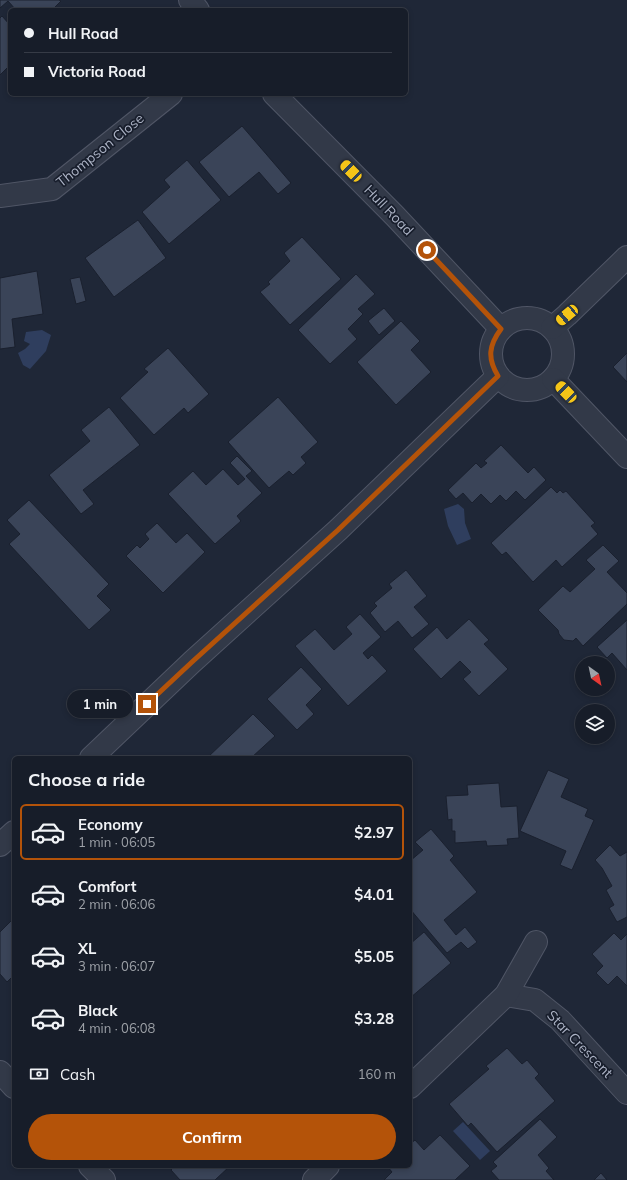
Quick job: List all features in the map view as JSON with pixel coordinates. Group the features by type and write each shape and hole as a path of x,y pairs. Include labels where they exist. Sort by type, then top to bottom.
{"street":[{"path":"190,0 196,8"},
{"name":"Thompson Close","path":"0,196 52,189 168,96"},
{"name":"Hull Road","path":"276,96 395,216 501,329"},
{"path":"552,328 627,257"},
{"path":"521,318 532,318 543,322 552,328 559,337 562,348 562,358 559,370 553,379 545,385 535,389 525,390 515,388 498,376 493,367 491,347 495,337 501,329 510,322 521,318"},
{"path":"93,756 192,662 338,530 498,376"},
{"path":"553,379 627,458"},
{"path":"0,845 12,834"},
{"path":"412,1085 506,995 536,942"},
{"name":"Star Crescent","path":"506,995 535,1000 560,1020 627,1093"},
{"path":"0,1072 12,1085"},
{"path":"92,1168 104,1180"},
{"path":"314,1180 326,1168"}],"water":[{"path":"42,330 51,335 46,351 30,369 23,365 18,353 30,344 24,341 26,332"},
{"path":"458,504 464,509 465,523 471,539 457,545 448,526 444,509"},
{"path":"463,1122 490,1151 480,1160 453,1131"}],"building":[{"path":"0,0 61,1 54,8 14,8 8,1 0,8"},
{"path":"2,16 8,23 8,67 0,75 0,18"},
{"path":"242,126 291,183 278,194 259,172 229,197 199,162"},
{"path":"187,160 221,200 169,244 142,212 170,187 164,180"},
{"path":"138,220 166,258 114,297 85,258"},
{"path":"302,237 341,279 290,325 260,292 270,284 268,282 290,261 284,253"},
{"path":"37,271 43,314 12,319 15,347 0,349 0,278"},
{"path":"356,274 375,294 358,309 363,314 348,329 357,339 330,364 298,330"},
{"path":"80,277 86,301 76,304 70,279"},
{"path":"384,308 395,321 379,335 368,321"},
{"path":"401,321 420,341 411,350 431,372 396,405 357,362"},
{"path":"168,348 209,394 188,413 184,408 154,435 120,398 148,372 144,369"},
{"path":"627,353 627,382 613,367"},
{"path":"278,397 318,442 301,457 306,463 293,475 289,471 269,488 228,442"},
{"path":"109,407 140,445 83,490 94,504 81,514 49,475 90,441 81,430"},
{"path":"501,445 528,473 534,467 546,480 525,500 516,491 506,501 500,495 491,504 481,494 472,503 463,493 456,499 448,490 476,463 481,468 487,463 484,461"},
{"path":"237,456 252,471 246,476 262,493 237,516 241,521 215,544 168,494 193,471 206,485 223,469 238,485 245,479 230,463"},
{"path":"551,487 557,493 560,490 563,493 566,491 595,523 591,526 598,534 562,567 556,560 533,582 506,552 502,555 491,543"},
{"path":"29,500 109,584 97,596 111,610 89,630 9,544 20,534 7,520"},
{"path":"157,523 176,543 187,533 205,552 163,593 126,556 137,545 140,548 149,539 145,534"},
{"path":"603,545 619,561 607,572 627,593 627,604 583,646 576,638 573,641 564,640 559,634 558,630 538,610 563,586 570,592 595,569 586,560"},
{"path":"406,570 427,596 414,607 429,624 412,638 398,621 385,632 370,613 377,606 374,603 392,588 389,584"},
{"path":"360,614 381,637 363,653 368,659 372,655 387,671 348,706 295,646 315,629 334,650 352,634 346,627"},
{"path":"469,619 489,640 484,644 508,669 479,696 463,679 471,672 460,661 441,679 413,649 437,627 447,639"},
{"path":"627,620 627,670 612,653 609,656 605,656 597,647"},
{"path":"301,667 322,689 306,705 314,714 297,730 267,699"},
{"path":"253,714 275,736 253,756 209,756"},
{"path":"548,770 569,779 561,797 588,809 585,816 594,820 572,870 560,865 566,851 520,831"},
{"path":"499,783 501,807 517,806 519,838 507,839 508,845 487,846 486,841 455,843 455,831 452,831 452,819 448,820 446,796 468,795 467,785"},
{"path":"431,829 454,856 450,860 477,892 444,920 456,935 465,927 477,942 468,949 461,942 447,953 412,911 412,859 423,850 415,842"},
{"path":"610,845 620,856 627,852 627,917 617,922 609,908 614,905 606,890 612,886 602,868 595,860"},
{"path":"12,920 12,977 7,982 0,974 0,932"},
{"path":"424,932 451,963 412,996 412,942"},
{"path":"614,933 621,940 627,934 627,986 617,976 608,985 596,973 603,966 592,954"},
{"path":"507,1048 522,1064 527,1060 539,1074 535,1078 555,1101 497,1152 471,1123 468,1126 449,1104 489,1069 486,1066"},
{"path":"540,1119 557,1137 538,1155 549,1168 546,1171 554,1180 499,1180 491,1171 497,1166 493,1162"},
{"path":"440,1135 470,1166 455,1180 384,1180 392,1172 389,1168 412,1168 412,1142 415,1140 424,1150"},
{"path":"173,1168 228,1168 215,1180 180,1180 171,1170"},
{"path":"601,1173 607,1180 594,1180"}],"route":[{"path":"147,704 338,530 498,376 493,367 491,347 495,337 501,329 427,250"}]}
